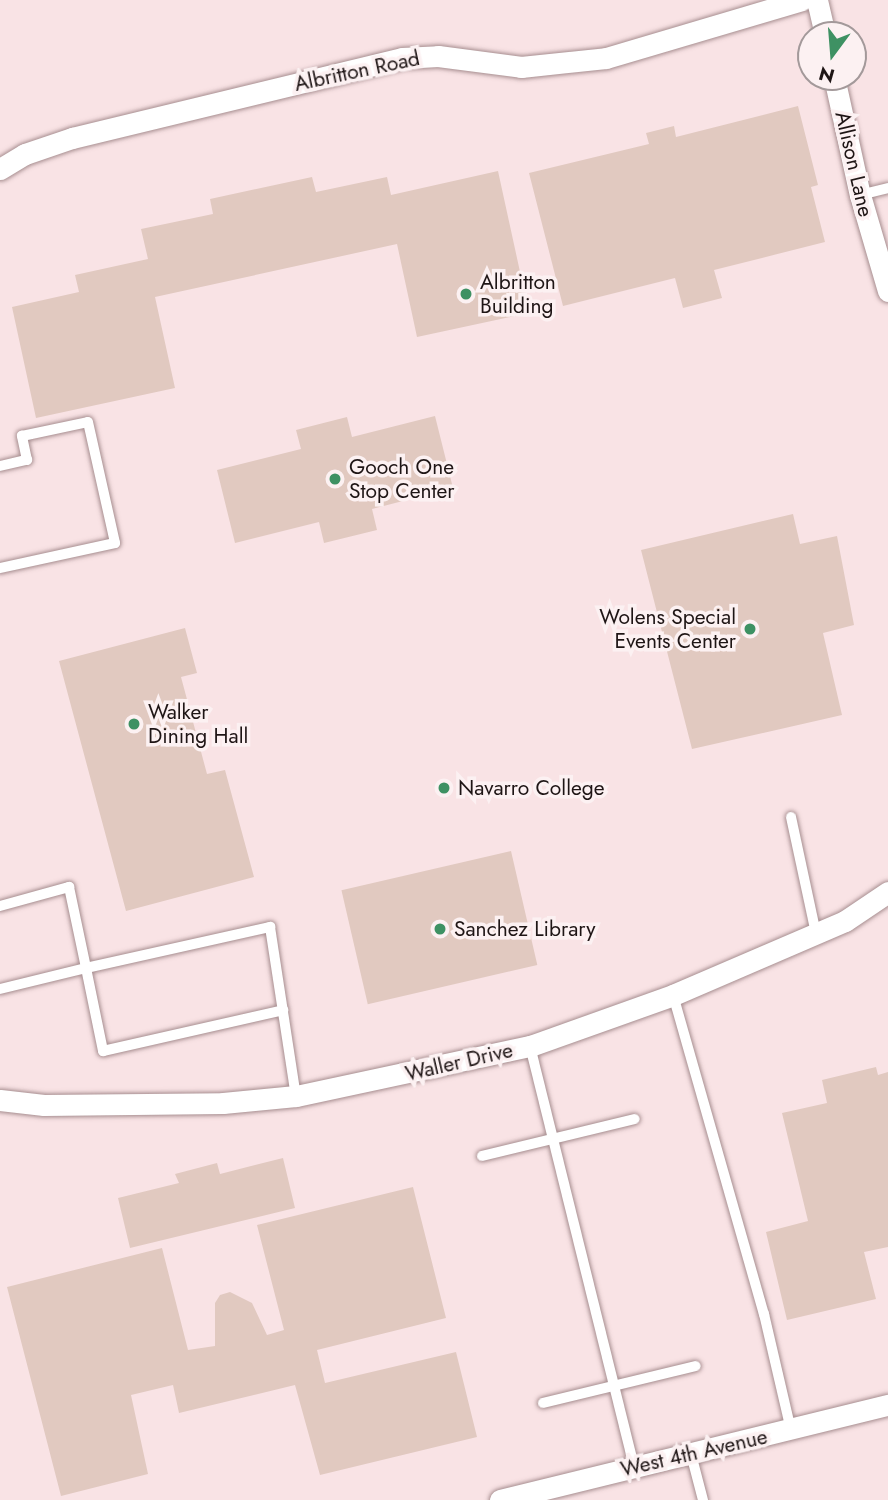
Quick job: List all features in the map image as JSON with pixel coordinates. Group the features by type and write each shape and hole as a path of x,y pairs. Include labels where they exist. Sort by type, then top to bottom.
{"street":[{"name":"Albritton Road","path":"0,169 25,153 72,138 402,58 438,56 521,67 606,58 802,0"},
{"path":"817,0 822,21"},
{"name":"Allison Lane","path":"837,91 860,195 888,291"},
{"name":"Waller Drive","path":"0,1100 44,1105 223,1103 296,1096 530,1046 673,995 816,934 845,921 888,892"},
{"name":"West 4th Avenue","path":"500,1500 888,1405"}],"lane":[{"path":"860,195 888,188"},
{"path":"0,466 27,460 22,436 88,422 115,542 0,568"},
{"path":"790,817 816,934"},
{"path":"0,906 69,887 103,1051 283,1010"},
{"path":"0,989 270,927 296,1096"},
{"path":"673,995 764,1314 791,1430"},
{"path":"530,1046 634,1466"},
{"path":"482,1156 635,1119"},
{"path":"543,1403 696,1366"},
{"path":"691,1454 702,1500"}],"shaded area":[{"name":"Navarro College","path":"0,0 888,0 888,1500 0,1500"}],"building":[{"path":"798,106 818,185 811,187 825,242 714,270 722,298 683,308 675,278 563,306 529,173 649,144 646,133 674,126 676,137"},
{"name":"Albritton Building","path":"498,171 529,313 417,337 397,244 155,297 175,388 36,418 12,307 79,292 75,275 148,259 141,229 213,214 210,199 312,177 316,192 387,177 391,195"},
{"name":"Gooch One Stop Center","path":"435,416 453,488 372,509 377,530 324,543 319,522 235,543 217,470 301,449 296,430 347,417 352,437"},
{"name":"Wolens Special Events Center","path":"793,514 800,544 837,536 854,625 823,633 842,715 692,749 641,550"},
{"name":"Walker Dining Hall","path":"185,628 197,673 181,677 207,774 225,770 254,877 126,911 59,661"},
{"name":"Sanchez Library","path":"511,851 537,965 368,1004 341,890"},
{"path":"876,1067 878,1075 888,1072 888,1247 864,1252 876,1299 787,1320 766,1232 808,1221 782,1113 827,1103 822,1080"},
{"path":"283,1158 295,1208 130,1248 118,1198 179,1183 175,1174 217,1163 220,1174"},
{"path":"413,1187 446,1318 317,1350 325,1383 456,1352 477,1437 320,1475 295,1385 179,1413 173,1385 131,1395 148,1474 61,1496 7,1287 162,1248 188,1350 215,1346 215,1303 220,1295 230,1292 252,1303 267,1335 284,1330 257,1225"}],"place":[{"name":"Albritton Building","path":"466,294"},
{"name":"Gooch One Stop Center","path":"335,479"},
{"name":"Wolens Special Events Center","path":"750,629"},
{"name":"Walker Dining Hall","path":"134,724"},
{"name":"Navarro College","path":"444,788"},
{"name":"Sanchez Library","path":"440,929"}]}
